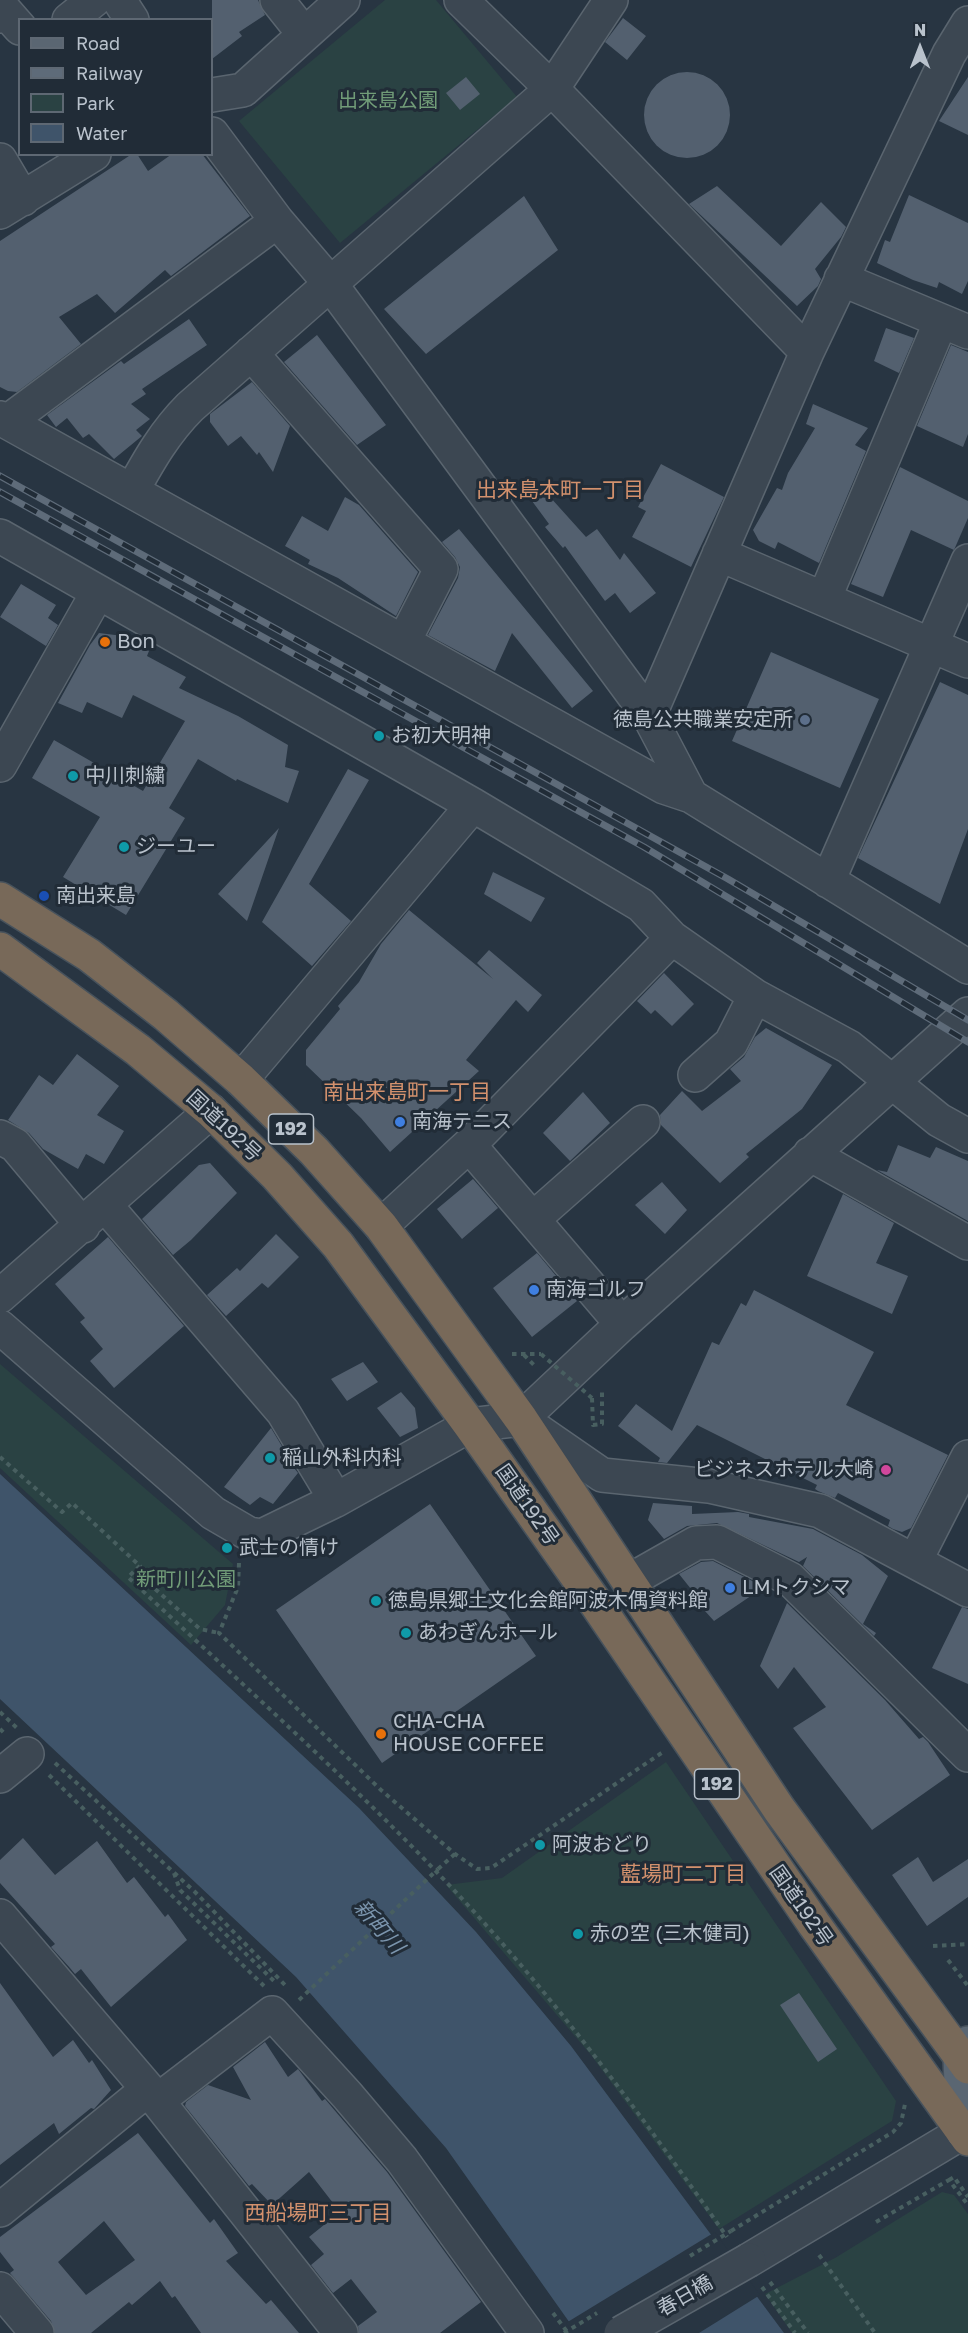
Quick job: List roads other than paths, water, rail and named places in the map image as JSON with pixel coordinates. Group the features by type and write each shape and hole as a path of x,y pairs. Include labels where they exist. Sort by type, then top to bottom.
{"highway":[{"name":"国道192号","path":"0,899 89,956 166,1015 241,1080 314,1151 381,1226 521,1419 779,1809 965,2056"},
{"name":"国道192号","path":"0,949 138,1050 211,1111 277,1176 338,1245 470,1425 814,1924 966,2130"}],"main road":[{"path":"965,2056 966,2130"}],"street":[{"path":"72,18 94,0"},
{"path":"119,0 131,18"},
{"path":"277,0 304,34"},
{"path":"213,94 243,90 343,0"},
{"path":"461,0 552,88 807,352"},
{"path":"132,491 171,426 329,282 552,88 611,0"},
{"path":"961,0 968,5"},
{"path":"0,16 6,12 18,26"},
{"path":"650,716 807,352 949,54 968,23"},
{"path":"213,135 277,221 329,282 650,716 691,796"},
{"path":"0,160 11,205 91,156"},
{"path":"277,221 3,420 664,787 691,796 968,966"},
{"path":"824,599 955,326 842,279"},
{"path":"250,353 441,569 404,642"},
{"path":"0,536 473,805 641,905 672,938 755,996 849,1047 939,1120 968,1136"},
{"path":"719,554 968,661"},
{"path":"828,881 968,561"},
{"path":"0,765 98,592"},
{"path":"241,1080 473,805"},
{"path":"381,1226 469,1145 672,938"},
{"path":"695,1074 731,1043 755,996"},
{"path":"0,1327 213,1513 249,1534 262,1536 336,1500 470,1425 521,1419 622,1324 968,1014"},
{"path":"0,1296 94,1216 211,1111"},
{"path":"533,1219 643,1122"},
{"path":"0,1137 15,1145 94,1216 283,1412 336,1500"},
{"path":"469,1145 622,1324"},
{"path":"810,1154 968,1243"},
{"path":"521,1419 602,1475 709,1486 820,1511 968,1590"},
{"path":"915,1561 968,1457"},
{"path":"629,1581 696,1543 717,1542 790,1579 968,1755"},
{"path":"0,1776 27,1754"},
{"path":"0,1916 153,2096 341,2333"},
{"path":"0,2210 284,2001 347,2095 402,2160 527,2333"},
{"name":"春日橋","path":"621,2333 754,2269 966,2130"},
{"path":"0,2289 37,2333"}],"water":[{"name":"新町川","path":"0,1474 359,1808 476,1932 571,2046 784,2333 577,2333 446,2148 296,1977 0,1699"}],"railway":[{"path":"0,476 728,879 968,1020"},
{"path":"0,492 644,847 968,1042"}],"place":[{"name":"Bon","path":"105,642"},
{"name":"徳島公共職業安定所","path":"805,720"},
{"name":"お初大明神","path":"379,736"},
{"name":"中川刺繍","path":"73,776"},
{"name":"ジーユー","path":"124,847"},
{"name":"南出来島","path":"44,896"},
{"name":"南海テニス","path":"400,1122"},
{"name":"南海ゴルフ","path":"534,1290"},
{"name":"稲山外科内科","path":"270,1458"},
{"name":"ビジネスホテル大崎","path":"886,1470"},
{"name":"武士の情け","path":"227,1548"},
{"name":"LMトクシマ","path":"730,1588"},
{"name":"徳島県郷土文化会館阿波木偶資料館","path":"376,1601"},
{"name":"あわぎんホール","path":"406,1633"},
{"name":"CHA-CHA HOUSE COFFEE","path":"381,1734"},
{"name":"阿波おどり","path":"540,1845"},
{"name":"赤の空 (三木健司)","path":"578,1934"}],"district":[{"name":"出来島本町一丁目","path":"560,490"},
{"name":"南出来島町一丁目","path":"407,1092"},
{"name":"藍場町二丁目","path":"683,1874"},
{"name":"西船場町三丁目","path":"318,2213"}],"park label":[{"name":"出来島公園","path":"388,101"},
{"name":"新町川公園","path":"186,1580"}]}
